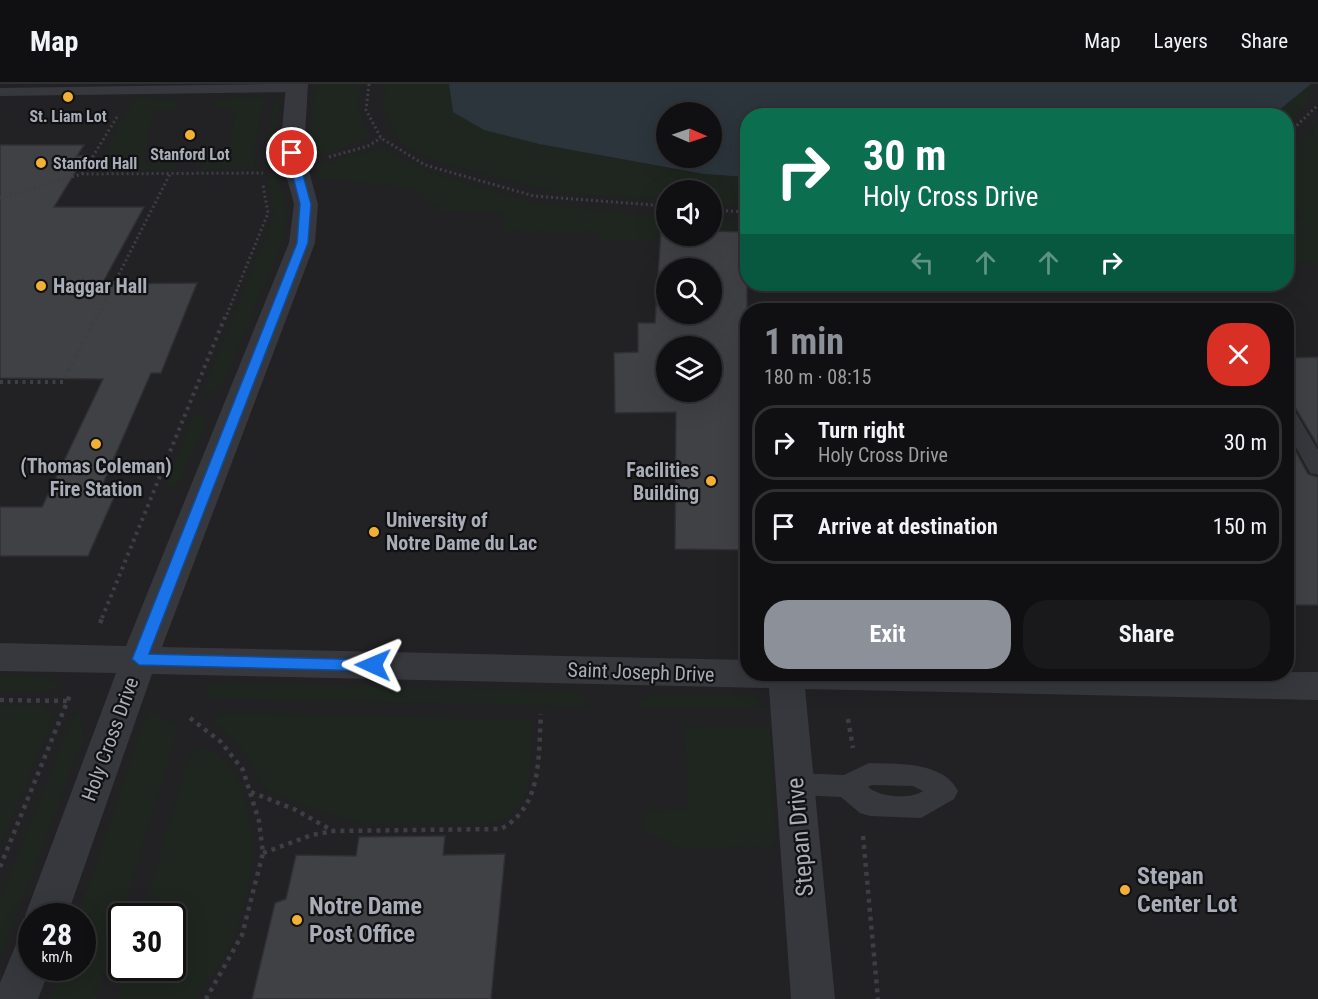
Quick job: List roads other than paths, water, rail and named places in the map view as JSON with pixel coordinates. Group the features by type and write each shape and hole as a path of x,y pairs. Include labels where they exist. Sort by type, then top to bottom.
{"street":[{"name":"Holy Cross Drive","path":"51,903 139,659 303,243 306,204 292,153 297,86"},
{"name":"Saint Joseph Drive","path":"0,657 740,675"},
{"name":"Stepan Drive","path":"786,681 813,999"},
{"name":"Saint Joseph Drive","path":"1199,681 1318,686"},
{"path":"16,999 23,981"}],"lane":[{"path":"0,92 297,86"},
{"path":"1294,426 1318,468"},
{"path":"796,784 855,787"}],"place":[{"name":"St. Liam Lot","path":"68,97"},
{"name":"Stanford Lot","path":"190,135"},
{"name":"Stanford Hall","path":"41,163"},
{"name":"Haggar Hall","path":"41,286"},
{"name":"(Thomas Coleman) Fire Station","path":"96,444"},
{"name":"Facilities Building","path":"711,481"},
{"name":"University of Notre Dame du Lac","path":"374,532"},
{"name":"Stepan Center Lot","path":"1125,890"},
{"name":"Notre Dame Post Office","path":"297,920"}]}
